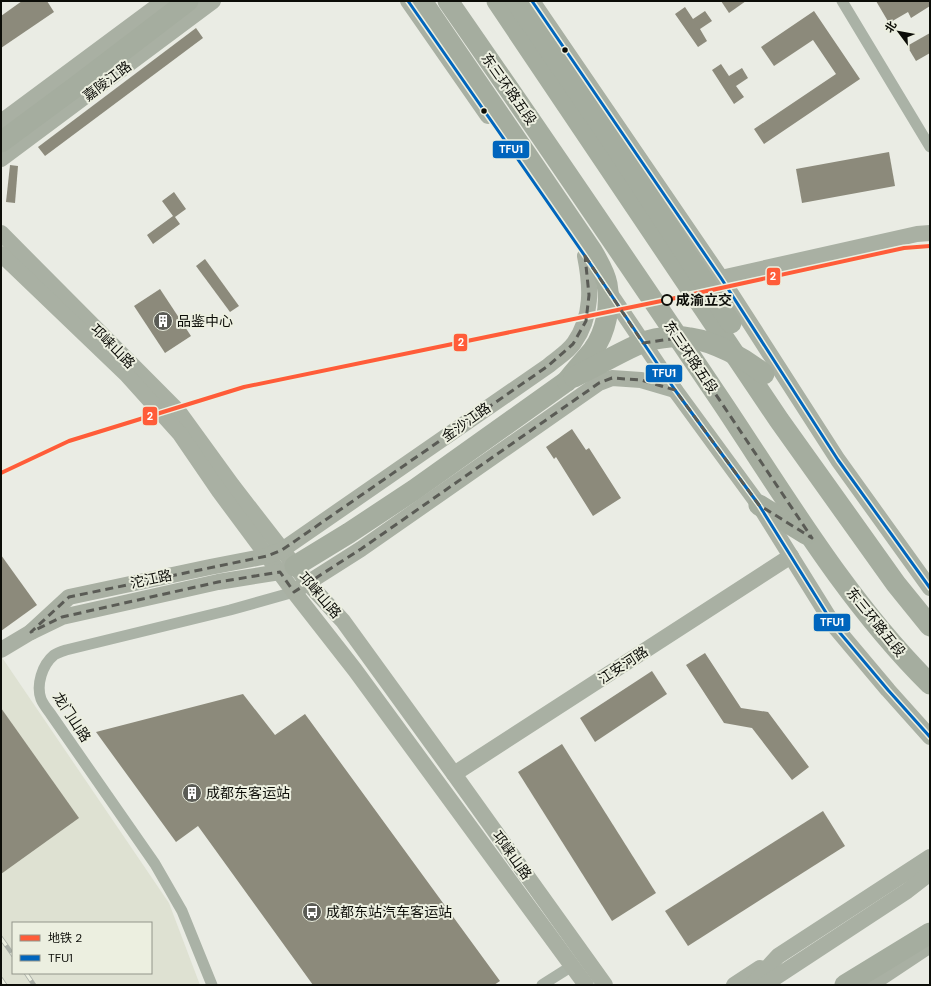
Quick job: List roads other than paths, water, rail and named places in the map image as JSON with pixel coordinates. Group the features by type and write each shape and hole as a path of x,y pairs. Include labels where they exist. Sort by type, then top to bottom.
{"highway":[{"path":"1,142 188,1"},
{"name":"东三环路五段","path":"448,1 583,196 812,538 860,606 909,664 930,684"},
{"path":"497,1 779,420 896,584 930,626"},
{"path":"516,1 614,144 764,374 877,539 930,609"},
{"path":"418,2 592,251 600,265 607,284 608,299 606,321 601,336 593,350 567,381"},
{"path":"287,569 349,533 414,490 567,381 638,344 662,338 690,337 713,345 746,360 764,374"},
{"path":"759,505 812,538"},
{"path":"845,985 869,978 930,932"},
{"path":"837,985 869,978"}],"street":[{"path":"1,122 164,1"},
{"name":"嘉陵江路","path":"1,159 213,1"},
{"path":"532,1 721,278 838,460 930,588"},
{"path":"842,1 930,147"},
{"path":"418,2 584,256 675,390 759,505 835,627 930,737"},
{"path":"721,278 930,232"},
{"name":"邛崃山路","path":"1,233 179,412 232,485 274,553"},
{"name":"邛崃山路","path":"1,254 126,374 175,429 287,569 308,583 343,621 605,985"},
{"name":"金沙江路","path":"274,553 548,366 573,344 586,321 589,278 584,256"},
{"path":"294,592 361,549 599,383 612,378 641,380 675,390"},
{"name":"沱江路","path":"31,632 68,597 274,553"},
{"name":"江安河路","path":"454,774 791,556"},
{"path":"1,650 31,632 62,618 218,582 287,569"},
{"name":"邛崃山路","path":"287,569 294,592 355,670 586,985"},
{"name":"龙门山路","path":"212,985 182,910 155,864 41,700 39,686 47,664 54,655 66,650 230,610 294,592"},
{"path":"734,985 930,857"},
{"path":"764,985 907,891 930,873"},
{"path":"869,978 930,945"},
{"path":"752,985 778,956"},
{"path":"542,985 572,966"},
{"path":"592,966 616,985"}],"railway":[{"path":"1,938 12,954"},
{"path":"27,974 34,985"},
{"path":"1,979 5,985"}],"metro line":[{"name":"2","path":"1,473 69,441 244,387 666,300 904,248 930,246"}],"place":[{"name":"成渝立交","path":"667,300"},
{"name":"品鉴中心","path":"163,321"},
{"name":"成都东客运站","path":"192,793"},
{"name":"成都东站汽车客运站","path":"312,912"}]}
